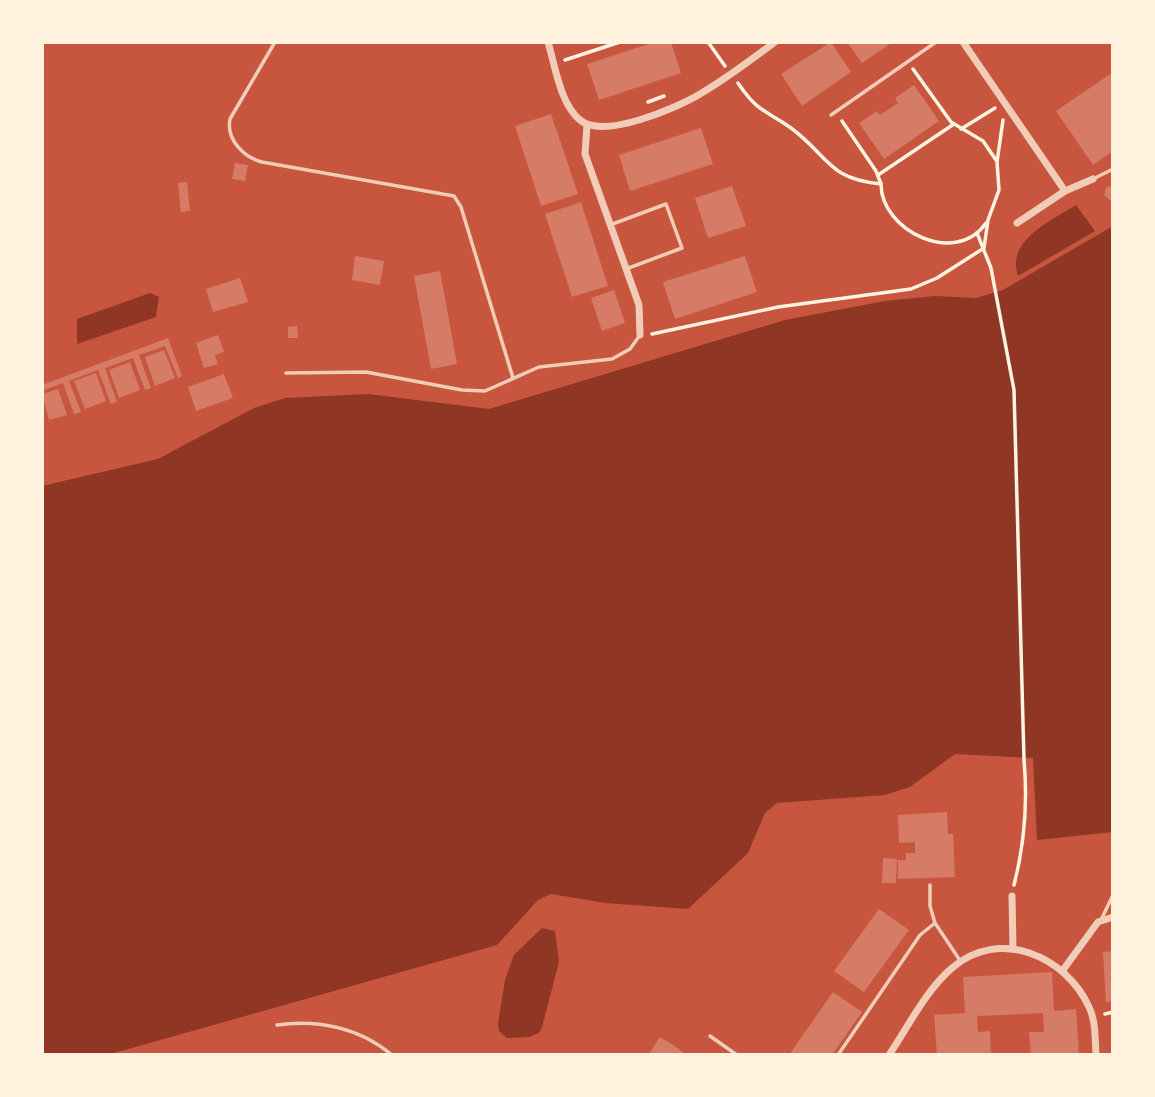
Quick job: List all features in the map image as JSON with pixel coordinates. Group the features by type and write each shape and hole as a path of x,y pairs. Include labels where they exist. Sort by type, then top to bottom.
{"street":[{"path":"548,42 570,108 587,125 619,125 684,103 775,42"},
{"path":"963,42 1065,191"},
{"path":"587,125 585,154 641,314 640,336"},
{"path":"1017,223 1065,191 1093,179"},
{"path":"1012,896 1013,949"},
{"path":"1063,970 1101,920 1113,917"},
{"path":"889,1055 937,984 961,962 984,951 1013,949 1041,956 1063,970 1075,982 1089,1007 1096,1055"}],"lane":[{"path":"275,42 230,119 229,127 234,142 249,157 262,162 454,196 461,207 513,378"},
{"path":"831,115 936,42"},
{"path":"1093,179 1113,169"},
{"path":"610,225 666,204 682,248 626,269"},
{"path":"286,373 366,372 485,391 549,365 612,359 630,349 640,336"},
{"path":"930,885 930,906 935,923 961,962"},
{"path":"1101,920 1113,895"},
{"path":"838,1055 920,935 935,923"},
{"path":"277,1025 304,1022 339,1028 372,1041 392,1055"},
{"path":"710,1036 737,1055"}],"path":[{"path":"554,63 620,42"},
{"path":"708,42 723,63 715,69"},
{"path":"563,51 569,68"},
{"path":"907,62 954,124 983,141 997,162"},
{"path":"730,73 759,110 792,129 835,171 857,181 881,184"},
{"path":"640,105 668,94"},
{"path":"961,129 1006,102"},
{"path":"640,336 778,307 911,289 937,278 984,248 988,220 999,191 997,162 1006,102"},
{"path":"836,112 878,174 882,198 889,213 914,235 946,242 977,233 988,220"},
{"path":"878,174 954,124"},
{"path":"977,233 984,248 1010,360 1016,419 1027,818 1012,896"}],"shaded area":[{"path":"1076,205 1095,231 1018,276 1018,252 1025,242 1044,225"},
{"path":"1113,226 1113,832 1037,840 1033,758 955,754 910,787 885,795 777,803 765,813 748,853 688,909 605,903 551,894 538,900 497,945 107,1055 42,1055 42,486 158,459 254,408 285,398 368,394 489,409 785,320 885,301 935,296 976,298 1003,290"},
{"path":"150,293 159,297 156,317 77,344 77,319"},
{"path":"542,928 555,931 559,962 542,1027 539,1033 529,1037 507,1038 499,1031 498,1024 505,980 514,955"}],"building":[{"path":"655,42 671,42 681,73 599,100 587,64"},
{"path":"831,42 851,72 802,106 781,74"},
{"path":"847,42 893,42 862,63"},
{"path":"1113,72 1113,151 1093,165 1056,111"},
{"path":"914,85 939,121 884,159 859,123 877,111 880,115 898,103 895,98"},
{"path":"551,114 578,194 541,206 515,126"},
{"path":"701,128 713,164 630,191 619,155"},
{"path":"235,163 248,165 245,181 232,179"},
{"path":"187,182 190,211 181,212 178,183"},
{"path":"1113,185 1113,203 1104,195 1106,188"},
{"path":"732,186 746,226 708,238 695,198"},
{"path":"581,202 608,286 572,297 545,214"},
{"path":"355,256 384,261 380,285 352,280"},
{"path":"745,256 757,292 675,319 663,282"},
{"path":"440,271 457,364 431,369 414,276"},
{"path":"240,278 248,302 213,312 206,289"},
{"path":"614,290 625,323 602,331 591,298"},
{"path":"297,326 298,338 288,338 288,327"},
{"path":"218,335 224,352 215,355 218,364 204,368 196,343"},
{"path":"168,338 182,376 178,378 165,346 139,355 151,388 145,390 133,358 105,368 117,402 111,404 98,370 69,381 81,412 74,414 63,383 42,391 42,385"},
{"path":"164,350 175,378 155,386 145,357"},
{"path":"130,362 140,390 119,398 109,370"},
{"path":"96,373 106,401 85,409 74,381"},
{"path":"224,374 233,398 196,411 188,387"},
{"path":"58,389 67,415 49,420 42,394"},
{"path":"947,812 948,834 953,834 955,877 898,879 898,860 906,860 906,853 915,853 915,842 899,843 898,815"},
{"path":"883,858 897,859 896,883 882,883"},
{"path":"879,909 909,930 864,992 834,971"},
{"path":"1113,951 1113,1001 1106,1002 1103,952"},
{"path":"1052,972 1054,1011 1076,1009 1079,1055 1031,1055 1029,1032 1044,1032 1043,1013 977,1016 978,1032 990,1031 991,1055 937,1055 934,1015 965,1013 963,977"},
{"path":"833,992 862,1012 832,1055 794,1055 791,1052"},
{"path":"660,1037 673,1045 687,1055 648,1055"}]}
